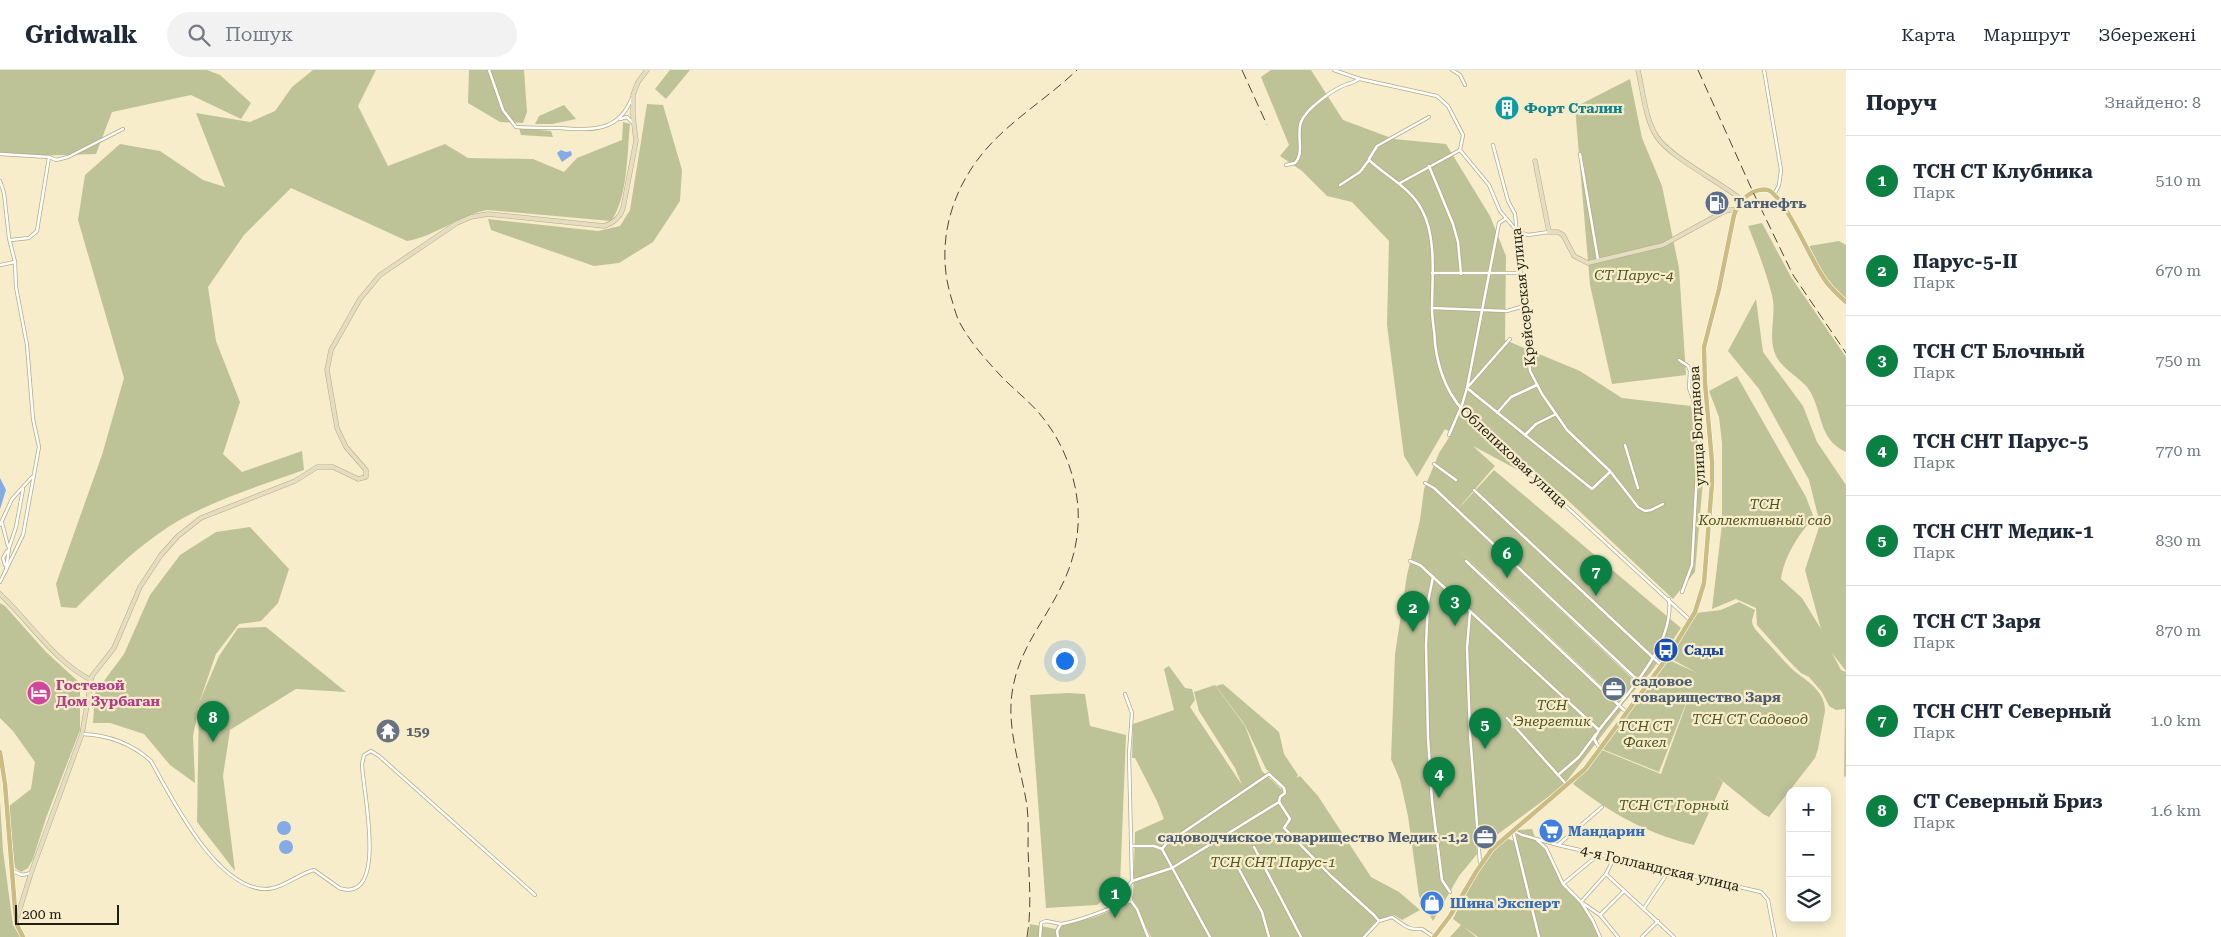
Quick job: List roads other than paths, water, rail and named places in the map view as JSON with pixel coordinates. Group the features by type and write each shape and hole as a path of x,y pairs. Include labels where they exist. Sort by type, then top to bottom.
{"main road":[{"path":"17,925 17,916 30,873 82,734 91,680 117,643 134,599 148,574 170,544 191,524 208,514 295,481 317,467 332,467 358,480 366,477 366,470 346,447 339,433 329,385 327,365 336,340 371,283 457,222 479,215 604,226 612,224 621,214 623,208 636,141 633,95 638,82 646,70"},
{"path":"1638,70 1652,126 1663,145 1722,184 1742,200 1748,194 1762,190 1768,190 1774,195 1793,223 1823,278 1846,302"},
{"path":"1535,161 1549,232 1558,232 1563,235 1570,250 1578,260 1588,263 1663,245 1725,211 1736,209"},
{"name":"улица Богданова","path":"1434,937 1450,916 1492,849 1512,830 1568,786 1585,769 1661,665 1690,621 1701,597 1704,583 1712,483 1704,347 1736,209 1742,200"},
{"path":"0,594 50,647 86,681 88,691"},
{"path":"79,674 88,675 101,664"},
{"path":"79,674 91,680"},
{"path":"0,752 4,777 14,903 17,925 23,937"},
{"path":"13,893 18,897 24,892"},
{"path":"14,903 19,901 24,892"}],"street":[{"path":"489,70 503,110 516,127 591,130 626,117 634,124"},
{"path":"1334,70 1437,96 1448,106 1463,135 1460,150 1489,185 1500,211 1516,231"},
{"path":"1452,70 1460,74 1465,84"},
{"path":"1764,70 1781,170 1779,185 1774,195"},
{"path":"1286,165 1295,163 1300,156 1300,130 1307,112 1342,86 1353,83 1360,78"},
{"path":"616,121 626,110 633,95"},
{"path":"1340,185 1360,172 1377,146 1430,116"},
{"path":"0,154 49,157 56,160 123,129"},
{"name":"Крейсерская улица","path":"1493,145 1503,184 1515,214 1530,371 1537,385 1567,430 1610,472 1638,507 1651,510 1663,504"},
{"path":"1400,184 1460,150"},
{"path":"1580,154 1598,260"},
{"path":"11,240 29,238 37,231 49,157"},
{"name":"Облепиховая улица","path":"1369,160 1384,175 1400,184 1422,210 1430,234 1432,308 1437,358 1450,394 1461,409 1669,599 1690,621"},
{"path":"1429,166 1454,224 1461,274"},
{"path":"0,181 4,193 9,238 15,262 16,287 27,345 33,419 39,447 23,536 0,582"},
{"path":"1449,435 1468,388 1499,223 1506,219"},
{"name":"Крейсерская улица","path":"1516,231 1528,235 1549,232"},
{"path":"0,265 15,262"},
{"path":"1432,273 1520,273"},
{"path":"1432,308 1507,311 1524,306"},
{"path":"1468,388 1510,339"},
{"path":"1679,360 1700,378"},
{"path":"1682,592 1692,564 1698,476 1699,436 1693,399 1689,388 1688,366"},
{"path":"1497,413 1511,397 1537,385"},
{"path":"1468,388 1592,489 1595,489 1610,472"},
{"path":"1525,435 1536,424 1556,414"},
{"path":"1625,445 1638,488"},
{"path":"1434,464 1456,480"},
{"path":"8,548 1,523 12,499 33,476"},
{"path":"1425,484 1434,488 1645,687"},
{"path":"6,570 3,558 16,527 23,489"},
{"path":"1474,490 1661,665"},
{"path":"1410,561 1420,565 1599,730"},
{"path":"1466,562 1626,712"},
{"path":"1433,577 1428,602 1426,645 1428,737 1432,801 1442,880 1450,892"},
{"path":"1558,775 1579,757 1652,658 1666,632 1670,608 1669,599"},
{"path":"1470,612 1467,648 1470,734 1472,776 1481,865"},
{"path":"1125,694 1132,713 1129,754 1132,881 1129,885 1131,901 1137,909 1148,937"},
{"path":"1507,718 1568,786"},
{"path":"1599,730 1594,739 1600,749"},
{"path":"82,734 103,735 139,750 151,761 203,847 222,869 255,888 267,889 286,882 302,873 314,870 338,887 349,890 356,888 368,874 369,827 362,764 364,755 371,751 379,756 534,895"},
{"path":"1132,881 1172,868 1279,802 1280,797 1285,793 1284,788 1269,774 1166,844 1162,849"},
{"path":"1279,802 1290,818 1284,828 1331,876 1374,914 1378,921"},
{"path":"1558,845 1602,807"},
{"path":"1512,830 1539,937"},
{"name":"4-я Голландская улица","path":"1512,830 1522,835 1558,845 1761,892 1768,900 1775,937"},
{"path":"1536,839 1546,848 1563,884 1581,902 1600,915 1618,937"},
{"path":"1131,846 1154,846 1162,849 1210,937"},
{"path":"1254,848 1301,937"},
{"path":"1563,884 1599,854"},
{"path":"1581,902 1606,874 1614,858"},
{"path":"1234,860 1262,912 1269,937"},
{"path":"10,868 16,874 30,873"},
{"path":"1644,908 1669,871"},
{"path":"1606,874 1673,936"},
{"path":"1600,915 1624,891"},
{"path":"1040,937 1041,924 1046,921 1061,924 1092,916 1131,901"},
{"path":"1581,902 1600,937"},
{"path":"1364,937 1378,921 1392,917 1406,927 1414,930 1422,929 1434,937"},
{"path":"1642,937 1658,921"},
{"path":"1058,937 1061,924"}],"water":[{"path":"561,150 571,151 572,155 562,162 557,153"},
{"path":"0,478 6,490 0,509"},
{"path":"281,821 287,821 291,828 287,835 281,835 277,831 277,825"},
{"path":"283,840 289,840 293,847 289,854 283,854 279,850 279,844"}],"railway":[{"path":"1027,937 1030,904 1028,812 1011,720 1012,693 1025,650 1054,600 1071,564 1078,528 1078,504 1071,471 1063,450 1052,431 1034,408 984,357 959,322 946,277 946,237 956,199 964,180 975,163 998,136 1077,70"},
{"path":"1242,70 1267,125"},
{"path":"1698,70 1793,275 1846,353"}],"place":[{"name":"Форт Сталин","path":"1507,108"},
{"name":"Татнефть","path":"1717,203"},
{"name":"ТСН СТ Заря","path":"1507,578"},
{"name":"ТСН СНТ Северный","path":"1596,596"},
{"name":"ТСН СТ Блочный","path":"1455,626"},
{"name":"Парус-5-II","path":"1413,632"},
{"name":"Сады","path":"1666,650"},
{"name":"садовое товарищество Заря","path":"1614,689"},
{"name":"Гостевой Дом Зурбаган","path":"39,693"},
{"name":"159","path":"388,731"},
{"name":"СТ Северный Бриз","path":"213,742"},
{"name":"ТСН СНТ Медик-1","path":"1485,749"},
{"name":"ТСН СНТ Парус-5","path":"1439,798"},
{"name":"Мандарин","path":"1551,831"},
{"name":"садоводчиское товарищество Медик -1,2","path":"1485,837"},
{"name":"Шина Эксперт","path":"1432,903"},
{"name":"ТСН СТ Клубника","path":"1115,918"}],"park label":[{"name":"СТ Парус-4","path":"1634,275"},
{"name":"ТСН Коллективный сад","path":"1765,512"},
{"name":"ТСН Энергетик","path":"1552,714"},
{"name":"ТСН СТ Садовод","path":"1750,719"},
{"name":"ТСН СТ Факел","path":"1645,734"},
{"name":"ТСН СТ Горный","path":"1674,805"},
{"name":"ТСН СНТ Парус-1","path":"1273,862"}]}
